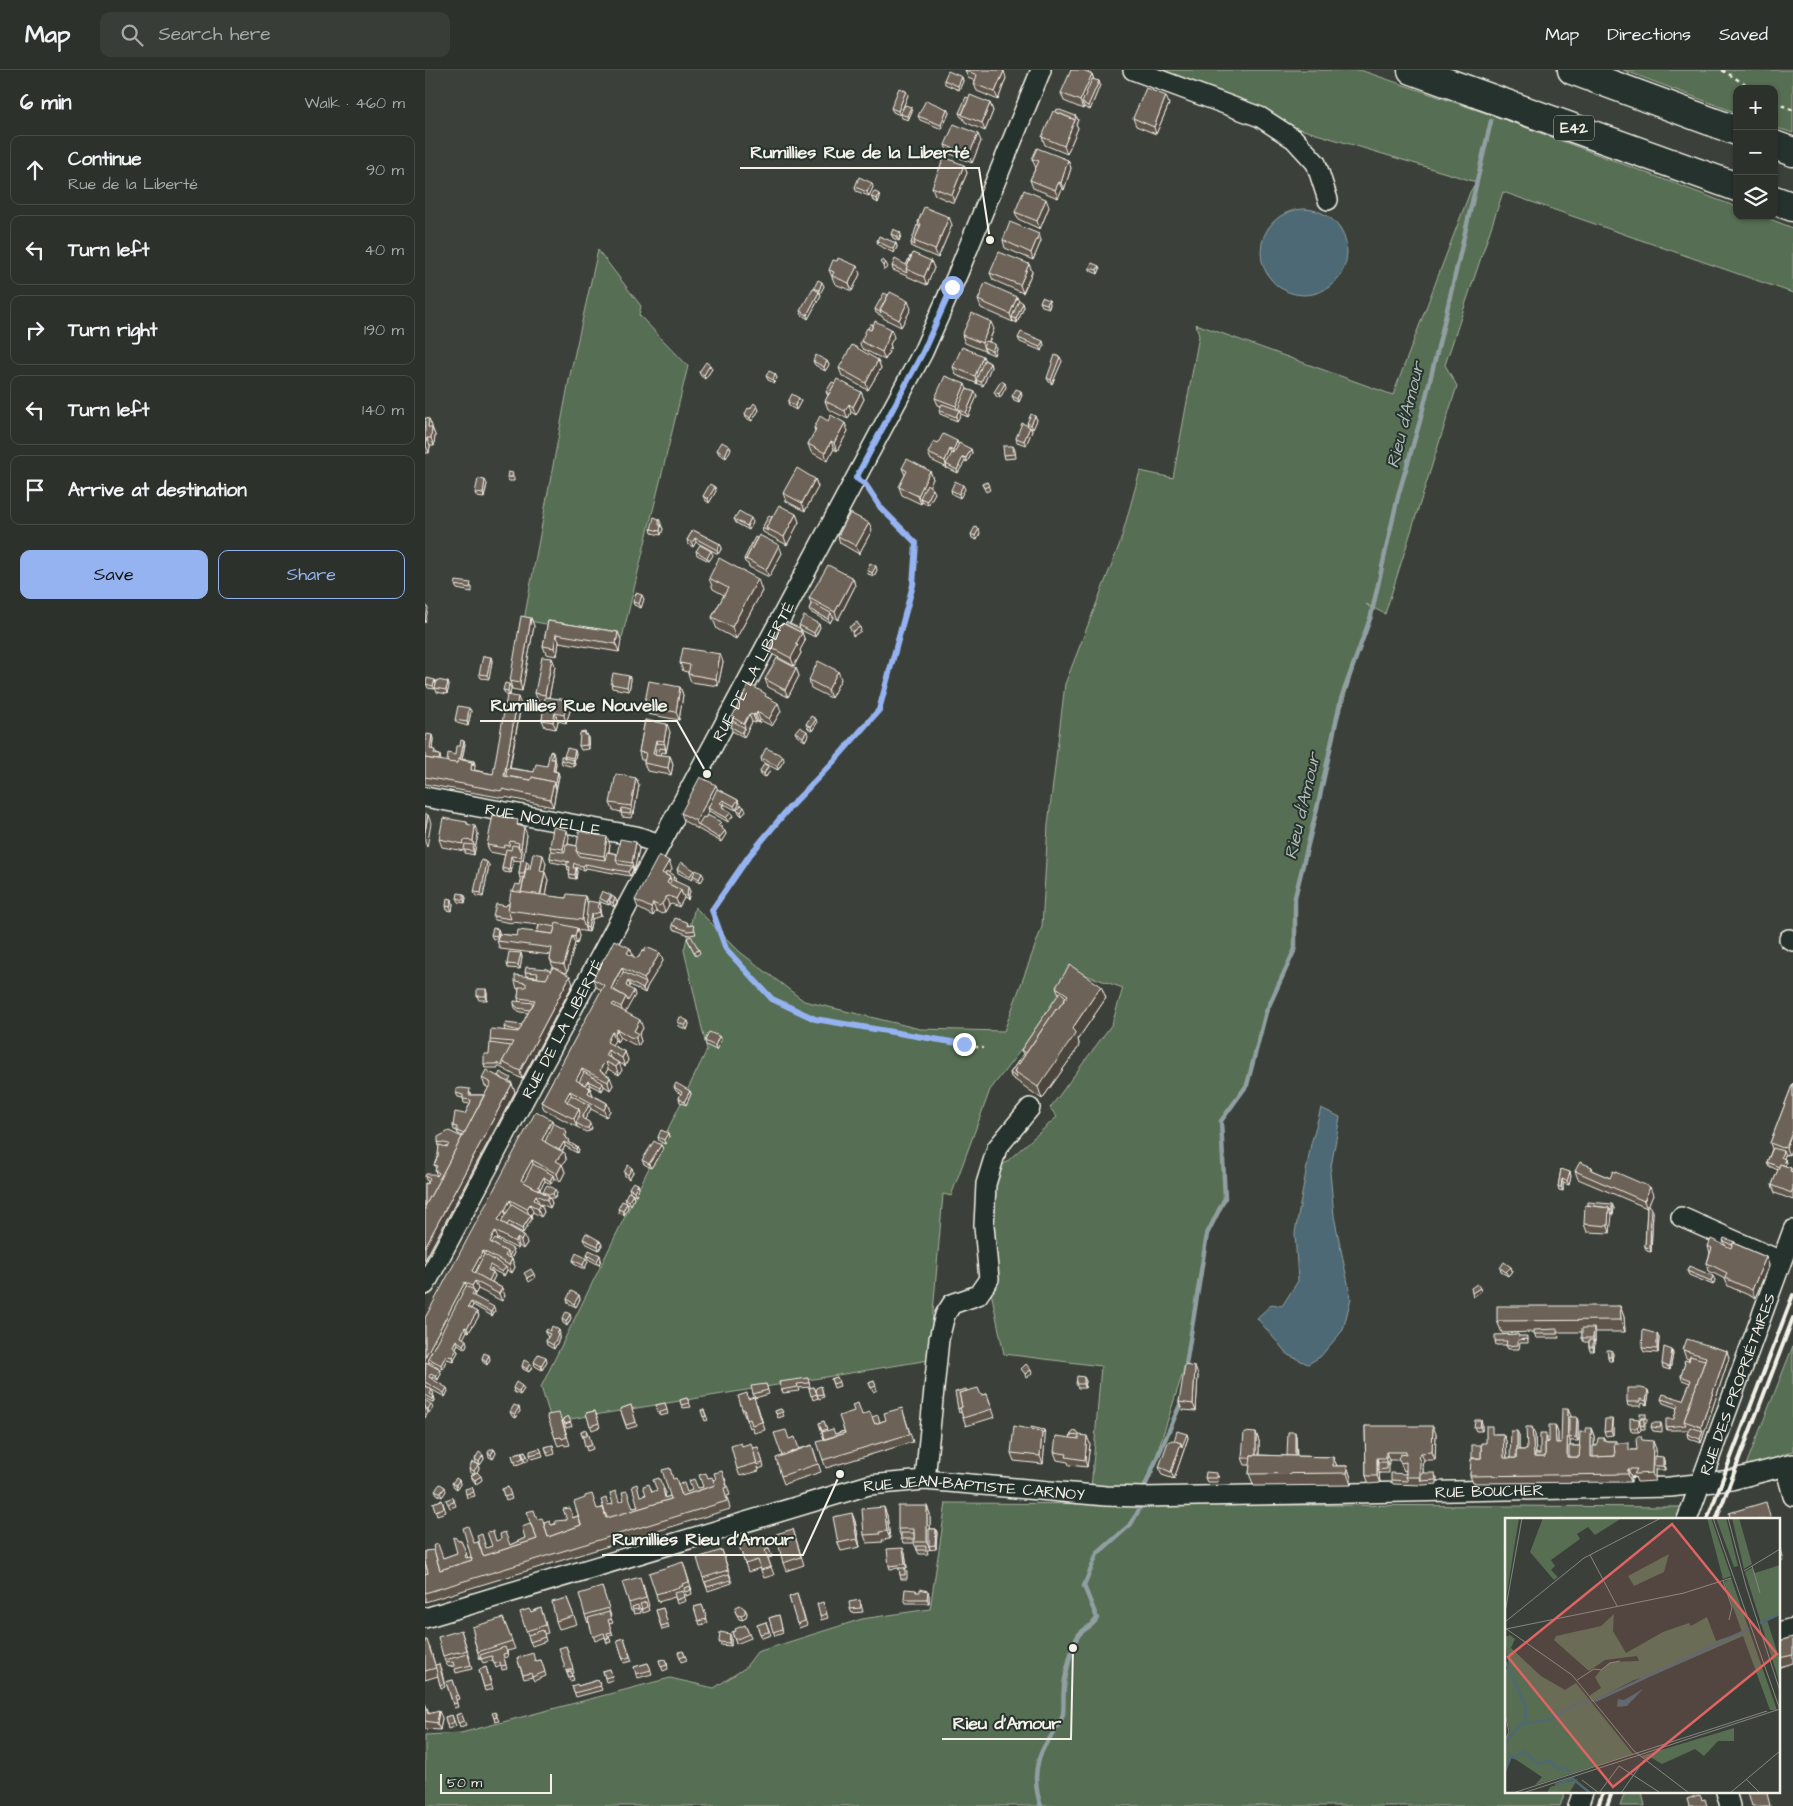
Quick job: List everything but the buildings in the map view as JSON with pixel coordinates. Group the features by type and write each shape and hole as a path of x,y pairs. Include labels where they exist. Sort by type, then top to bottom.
{"highway":[{"name":"E42","path":"1412,70 1733,186"},
{"path":"1572,70 1734,130"},
{"path":"1778,146 1793,152"},
{"path":"1778,201 1793,207"}],"street":[{"name":"RUE DE LA LIBERTÉ","path":"425,1285 910,378 933,330 1041,70"},
{"path":"1133,70 1260,118 1294,139 1316,163 1328,200"},
{"name":"RUE NOUVELLE","path":"425,797 636,836 660,844"},
{"path":"925,1480 939,1339 945,1315 952,1304 978,1295 989,1279 985,1226 986,1184 997,1148 1030,1108"},
{"path":"1681,1216 1781,1261"},
{"name":"RUE DES PROPRIÉTAIRES","path":"1688,1518 1793,1230"},
{"path":"1789,1465 1793,1496"},
{"name":"RUE BOUCHER","path":"1183,1496 1675,1487 1731,1480 1789,1465"},
{"name":"RUE JEAN-BAPTISTE CARNOY","path":"425,1618 869,1485 925,1480 1106,1496 1183,1496"},
{"path":"1578,1806 1582,1794"}],"path":[{"path":"1723,70 1747,85"},
{"path":"1778,104 1793,110"},
{"path":"856,478 865,484 881,508 916,543 913,585 879,710 789,808 749,856 712,910 726,949 772,999 815,1019 983,1048"}],"green space":[{"path":"1146,70 1360,70 1506,120 1733,205 1733,220 1772,220 1793,228 1793,293 1503,192 1445,365 1457,386 1385,614 1366,604 1372,609 1334,732 1295,897 1295,949 1264,1017 1247,1085 1221,1121 1225,1198 1207,1234 1187,1360 1143,1497 1091,1490 1101,1366 1004,1354 991,1292 987,1179 1057,1117 1050,1108 1112,1024 1123,988 1080,973 990,1090 951,1196 943,1194 929,1360 552,1422 541,1387 707,1050 684,950 695,907 740,952 804,1001 920,1029 1004,1031 1042,927 1048,825 1065,684 1120,543 1140,471 1173,478 1199,336 1196,324 1393,395 1470,192 1476,182 1260,117"},
{"path":"1623,70 1793,70 1793,133 1778,128 1778,85 1733,85 1733,111"},
{"path":"598,250 641,306 639,315 688,366 622,638 524,620 570,375"},
{"path":"1793,1346 1793,1451 1744,1470"},
{"path":"946,1503 1683,1507 1679,1518 1505,1518 1505,1794 1564,1794 1560,1806 425,1806 425,1735 461,1733 670,1678 714,1688 745,1668 757,1652 862,1619 930,1609"},
{"path":"1624,1794 1642,1794 1645,1806 1620,1806"}],"water":[{"path":"1304,209 1320,212 1328,216 1340,228 1344,236 1347,252 1344,268 1340,276 1328,288 1320,292 1304,295 1288,292 1280,288 1268,276 1264,268 1261,252 1264,236 1268,228 1280,216 1288,212"},
{"path":"1321,1108 1340,1117 1330,1172 1334,1216 1351,1298 1343,1330 1320,1357 1308,1364 1288,1355 1257,1318 1272,1304 1282,1306 1298,1281 1295,1233 1311,1144"}],"waterway":[{"name":"Rieu d'Amour","path":"1185,1371 1207,1234 1225,1198 1221,1121 1247,1085 1266,1012 1295,949 1295,897 1341,699 1371,616 1398,496 1420,421 1491,121"},
{"name":"Rieu d'Amour","path":"1145,1486 1181,1399"},
{"name":"Rieu d'Amour","path":"1041,1806 1036,1784 1038,1761 1044,1747 1062,1719 1066,1676 1076,1640 1080,1633 1097,1618 1084,1586 1097,1554 1131,1524 1140,1508"}],"railway":[{"path":"1708,1518 1793,1295"},
{"path":"1717,1518 1793,1318"},
{"path":"1598,1806 1602,1794"},
{"path":"1607,1806 1611,1794"}],"place":[{"name":"Rumillies Rue de la Liberté","path":"990,240"},
{"name":"Rumillies Rue Nouvelle","path":"707,774"},
{"name":"Rumillies Rieu d'Amour","path":"840,1474"},
{"name":"Rieu d'Amour","path":"1073,1648"}],"route":[{"path":"952,287 910,378 856,478 870,489 881,508 916,543 913,585 879,710 789,808 749,856 712,910 726,949 772,999 815,1019 964,1044"}]}
